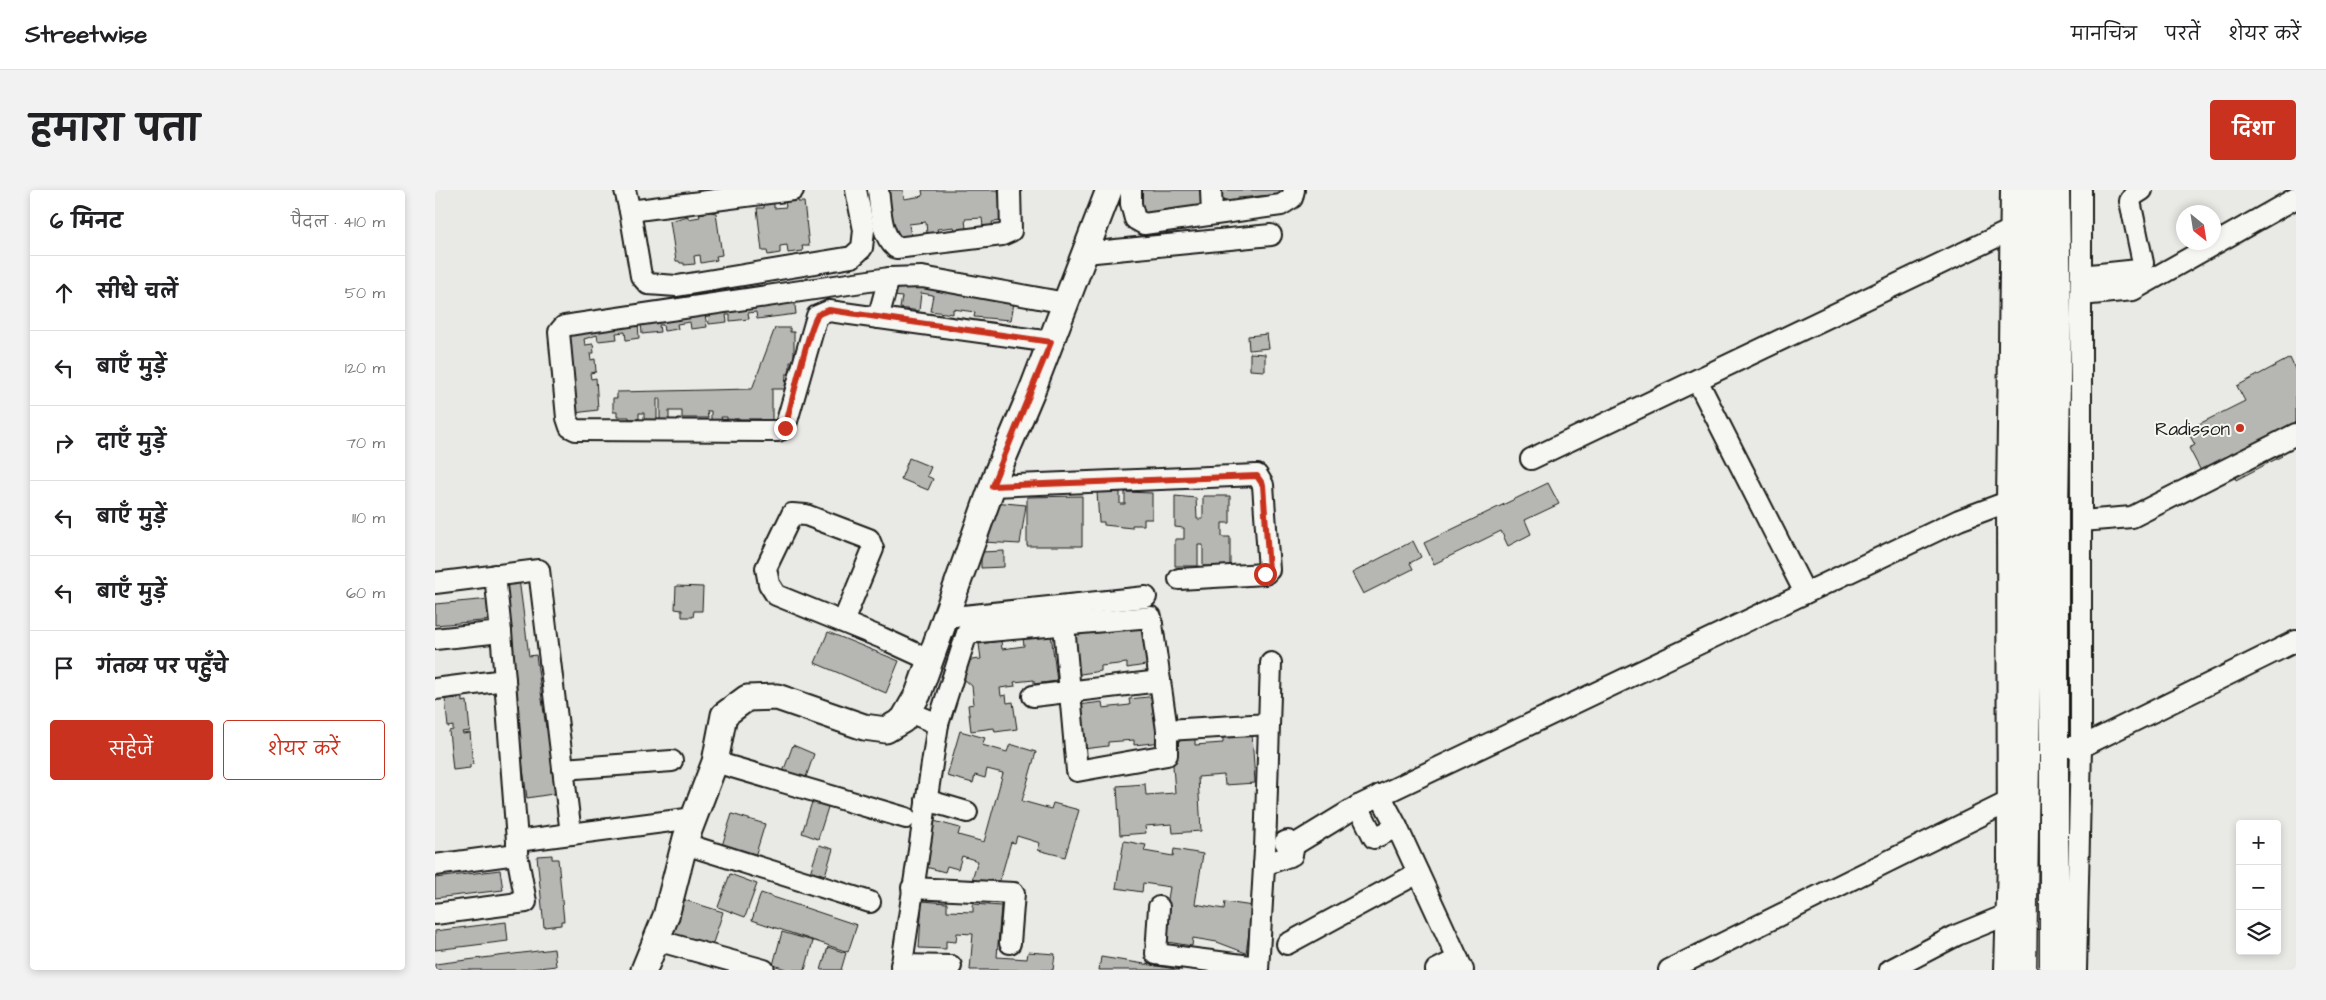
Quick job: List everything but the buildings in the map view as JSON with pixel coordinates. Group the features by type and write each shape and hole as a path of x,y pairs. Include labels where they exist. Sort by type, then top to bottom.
{"highway":[{"path":"2022,970 2033,190"},
{"path":"2054,970 2054,508 2057,321 2055,190"}],"main road":[{"path":"648,969 656,940 666,916 693,818 715,762 724,715 747,698 777,697 876,730 895,727 909,712 992,486 1051,342 1109,190"}],"street":[{"path":"625,190 641,276 648,284 677,286 852,257 862,248 864,230 856,190"},
{"path":"630,211 793,190"},
{"path":"878,190 885,234 888,241 896,248 1002,235 1011,231 1010,190"},
{"path":"1131,190 1131,204 1135,219 1143,224 1281,204 1292,198 1295,190"},
{"path":"1211,190 1212,214"},
{"path":"2005,970 2008,802 2007,502 2011,190"},
{"path":"2076,970 2081,747 2081,190"},
{"path":"2081,286 2142,268 2143,263 2130,201 2134,195 2142,190"},
{"path":"2081,286 2133,290 2296,198"},
{"path":"1531,459 2011,230"},
{"path":"1085,253 1271,235"},
{"path":"1051,342 829,310 817,316 785,428 778,431 576,430 570,427 559,332 563,326 889,278 922,277 1066,303"},
{"path":"878,318 889,278"},
{"path":"1697,380 1805,593"},
{"path":"2081,521 2132,516 2296,434"},
{"path":"992,486 1257,476 1263,485 1269,570 1265,574 1179,579"},
{"path":"1265,858 1292,855 1294,845 1358,806 1380,795 1959,520 2007,502"},
{"path":"843,622 873,549 869,539 806,516 792,514 766,568 769,584 776,595 929,660"},
{"path":"435,583 539,570 571,834"},
{"path":"435,914 526,902 517,847 505,680 495,575"},
{"path":"944,618 1146,597"},
{"path":"951,966 901,968 939,724 967,633 1151,617 1167,730 1167,755 1077,771 1064,625"},
{"path":"435,639 501,632"},
{"path":"2054,748 2081,747 2296,640"},
{"path":"1159,907 1156,954 1258,969 1265,858 1271,663"},
{"path":"435,689 505,680"},
{"path":"1033,696 1160,681"},
{"path":"909,712 939,724"},
{"path":"1167,730 1269,724"},
{"path":"563,768 672,761"},
{"path":"715,762 906,818"},
{"path":"1380,795 1397,827 1460,964 1436,970"},
{"path":"926,800 967,812"},
{"path":"1669,970 2008,802"},
{"path":"1358,806 1374,838 1397,827"},
{"path":"435,865 571,834 693,818"},
{"path":"685,844 870,902"},
{"path":"1287,944 1418,873"},
{"path":"912,888 1014,892 1011,943"},
{"path":"1890,970 1957,935 2006,915"},
{"path":"656,940 764,970"}],"place":[{"name":"Radisson","path":"2240,428"}],"route":[{"path":"785,428 809,337 817,316 829,310 1051,342 992,486 1257,476 1261,479 1263,485 1269,570 1265,574"}]}
